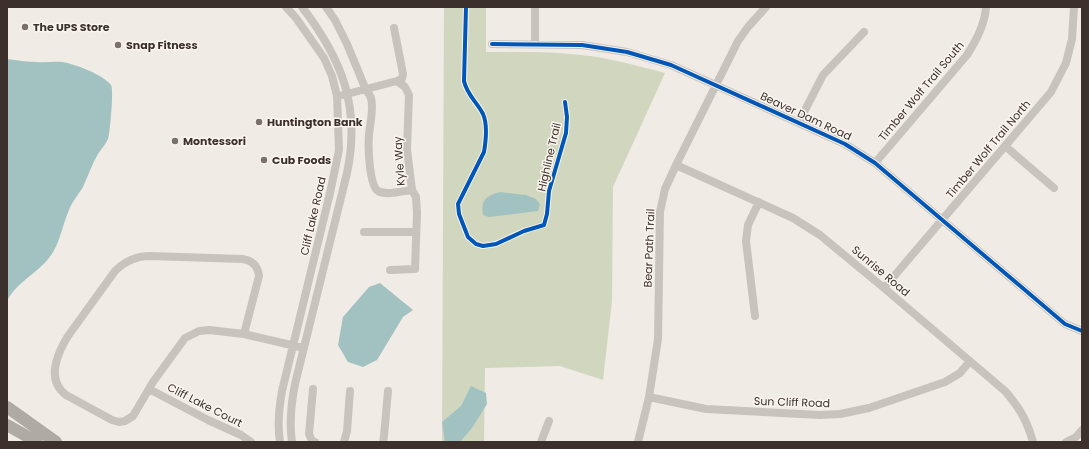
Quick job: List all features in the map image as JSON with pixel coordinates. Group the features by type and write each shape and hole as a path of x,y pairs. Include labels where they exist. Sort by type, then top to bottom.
{"highway":[{"path":"7,407 56,442"},
{"path":"7,425 37,442"}],"street":[{"name":"Cliff Lake Road","path":"280,442 279,410 282,391 339,150 337,96 332,76 324,58 296,18 286,7"},
{"name":"Cliff Lake Road","path":"292,442 290,429 290,409 294,384 350,157 351,118 348,94 337,62 327,42 302,7"},
{"path":"326,7 348,44 366,90 370,96 369,146 373,186 378,191 382,192 399,193 412,190"},
{"path":"535,7 535,44"},
{"name":"Bear Path Trail","path":"638,442 648,397 658,339 660,212 665,188 738,41 748,26 766,7"},
{"name":"Timber Wolf Trail South","path":"874,163 967,55 976,41 986,13 986,7"},
{"name":"Timber Wolf Trail North","path":"884,288 1051,92 1066,63 1072,39 1074,7"},
{"path":"337,96 397,82 402,79 403,74 394,28"},
{"path":"799,122 823,75 864,32"},
{"name":"Beaver Dam Road","path":"492,44 582,45 627,52 671,65 845,144 874,163 1065,324 1082,331"},
{"name":"Kyle Way","path":"390,270 415,269 417,213 416,196 412,190 407,149 409,95 406,87 397,82"},
{"path":"1005,146 1054,188"},
{"name":"Sunrise Road","path":"676,165 793,218 820,235 1005,391 1017,405 1028,425 1033,442"},
{"path":"755,316 746,240 748,226 759,202"},
{"path":"364,232 416,232"},
{"path":"244,334 259,276 256,266 250,261 242,259 144,256 134,258 123,263 111,275 65,341 56,365 54,378 60,389 66,395 112,420 119,422 128,420 134,416 149,389 182,342 190,335 199,331 209,330 244,334 304,348"},
{"name":"Sun Cliff Road","path":"648,397 706,408 820,415 840,414 869,408 945,382 960,373 970,361"},
{"name":"Cliff Lake Court","path":"149,389 208,420 241,435 251,442"},
{"path":"313,389 309,434 312,442 315,442"},
{"path":"344,442 350,391"},
{"path":"383,442 388,391"},
{"path":"540,442 549,421"},
{"path":"1066,442 1076,437 1082,430"}],"green space":[{"path":"444,7 486,7 486,52 546,52 592,56 665,73 613,187 612,301 603,380 560,366 485,368 484,442 442,442"}],"water":[{"path":"7,59 33,62 62,62 74,65 95,73 107,81 111,85 112,94 111,120 108,139 99,152 83,187 70,207 53,253 44,264 16,289 7,301"},
{"path":"500,192 526,195 536,199 540,204 538,211 489,217 483,215 485,199"},
{"path":"380,283 413,310 403,317 377,360 363,367 348,362 338,345 343,317 369,287"},
{"path":"471,386 486,393 487,404 472,428 460,442 445,442 442,422 461,406"}],"cycle path":[{"name":"Highline Trail","path":"466,7 464,81 467,90 485,118 486,133 484,152 458,204 459,214 468,237 476,244 483,246 496,244 524,231 544,225 547,214 549,191 566,133 567,117 565,102"},
{"path":"492,44 582,45 627,52 671,65 845,144 875,163 1065,324 1082,331"}],"place":[{"name":"The UPS Store","path":"25,27"},
{"name":"Snap Fitness","path":"118,45"},
{"name":"Huntington Bank","path":"259,122"},
{"name":"Montessori","path":"175,141"},
{"name":"Cub Foods","path":"264,160"}]}
